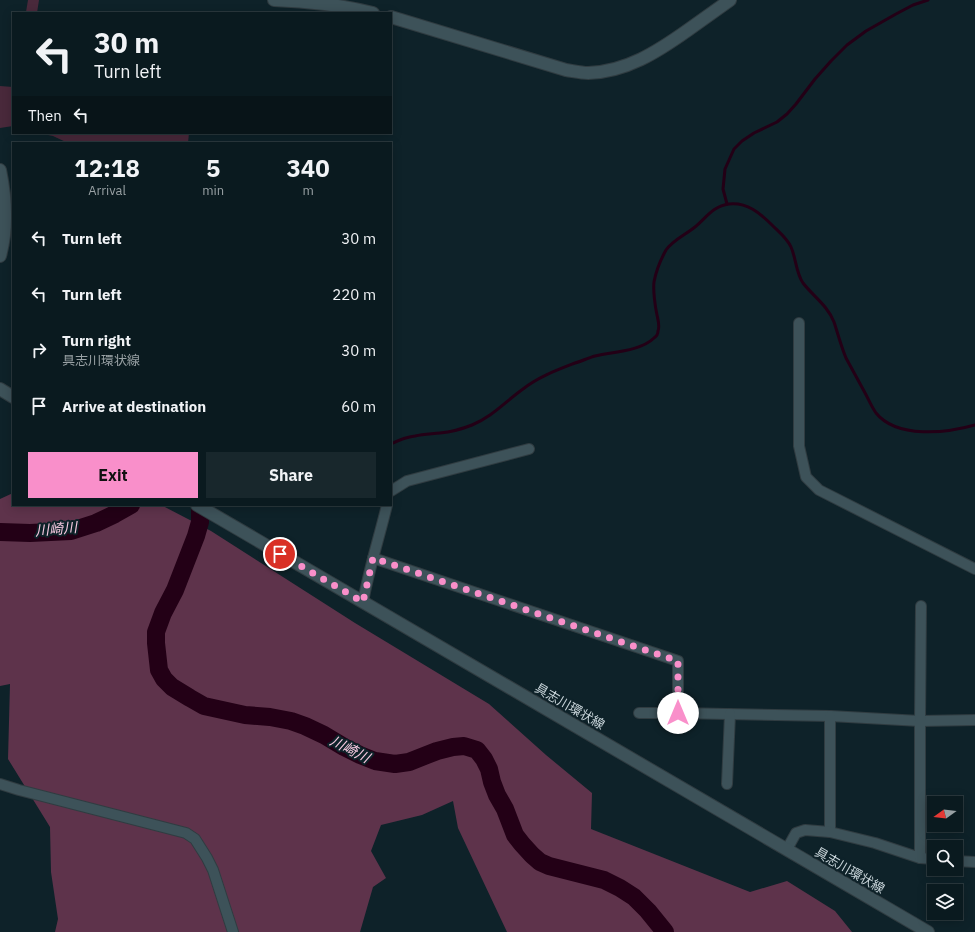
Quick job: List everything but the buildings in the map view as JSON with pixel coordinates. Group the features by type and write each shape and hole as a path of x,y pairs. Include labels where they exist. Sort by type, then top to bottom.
{"main road":[{"path":"274,0 298,0 368,12"},
{"path":"392,17 566,70 586,73 618,69 652,54 730,0"},
{"path":"0,170 6,216 0,256"},
{"path":"0,389 12,396"},
{"name":"具志川環状線","path":"199,506 928,932"}],"street":[{"path":"799,323 799,446 806,477 819,490 975,569"},
{"path":"392,490 407,481 529,449"},
{"path":"363,602 387,506"},
{"path":"373,558 678,661 678,713"},
{"path":"920,858 921,606"},
{"path":"639,713 830,716 920,721 975,720"},
{"path":"727,784 730,714"},
{"path":"830,716 830,832"},
{"path":"0,784 186,833 195,839 213,870 233,932"},
{"path":"787,849 796,833 804,830 830,832 875,843 920,858 927,858"},
{"path":"963,862 975,862"}],"shaded area":[{"path":"28,0 39,0 37,12 26,12"},
{"path":"0,86 12,87 12,126 0,128"},
{"path":"43,134 189,134 188,142 66,142 53,136"},
{"path":"12,493 12,506 163,506 211,531 355,623 489,704 546,755 592,793 591,829 750,892 787,881 835,911 852,932 507,932 458,828 453,801 422,815 381,825 371,851 386,878 373,887 360,932 55,932 58,919 51,872 50,827 8,759 10,684 0,686 0,499"}],"waterway":[{"path":"727,204 723,189 725,169 734,149 742,141 754,133 777,122 787,114 815,79 847,45 866,31 896,14 913,5 928,0"},
{"path":"392,444 409,437 448,432 472,425 492,413 529,385 548,374 592,357 642,346 657,336 659,323 654,298 654,282 659,265 666,250 672,243 695,227 718,207 729,204 742,205 753,209 783,235 793,251 797,270 803,283 831,316 846,358 876,413 885,421 896,427 923,432 937,432 975,425"},
{"name":"川崎川","path":"0,532 30,533 71,531 96,523 129,506"},
{"name":"川崎川","path":"200,506 200,522 196,536 175,590 163,613 156,632 159,670 164,679 172,687 204,706 245,715 270,717 291,721 305,726 344,747 375,761 395,764 409,762 437,751 453,747 464,746 477,750 489,769 497,795 505,809 515,835 532,855 540,862 549,866 604,880 620,888 634,897 665,932"}],"route":[{"path":"280,554 363,602 373,558 678,661 678,713"}]}
